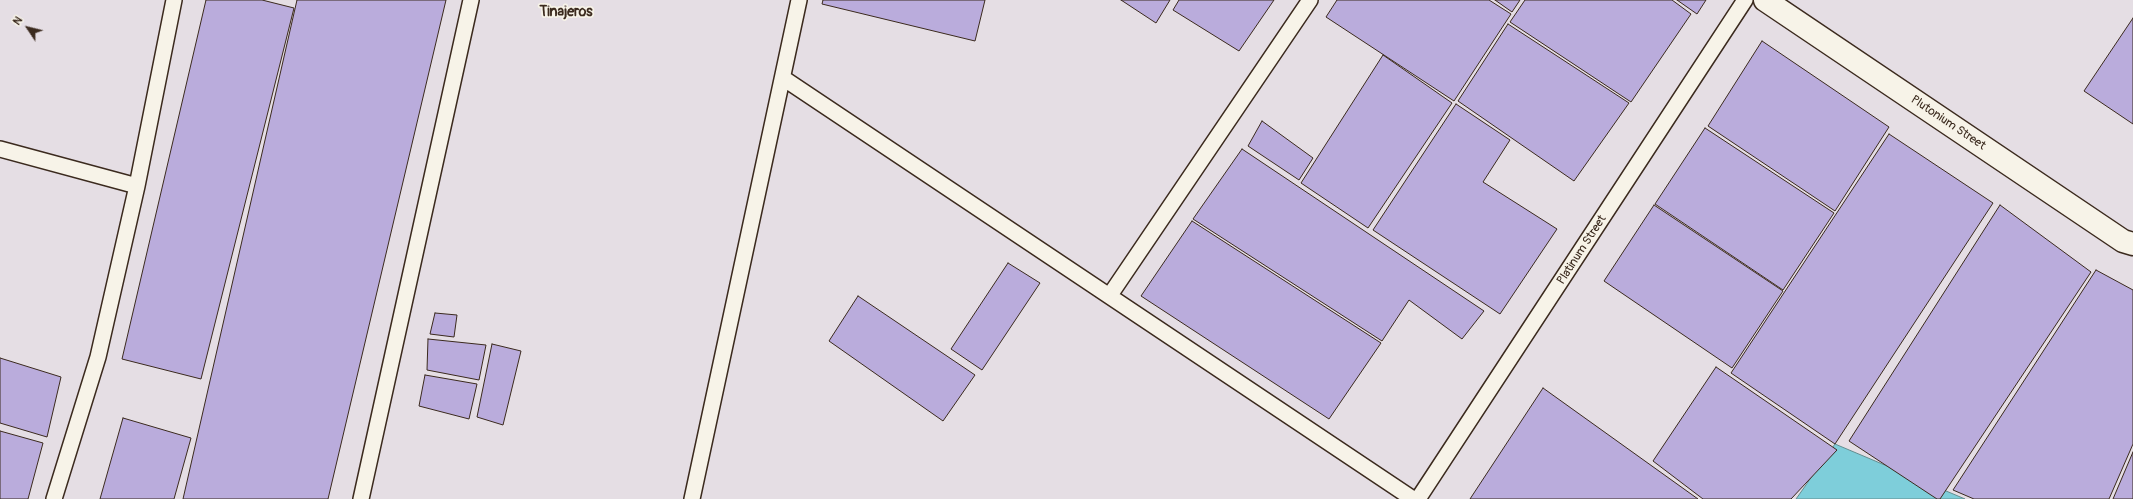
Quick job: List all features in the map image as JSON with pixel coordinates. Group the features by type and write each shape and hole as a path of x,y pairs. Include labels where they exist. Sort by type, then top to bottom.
{"street":[{"name":"Plutonium Street","path":"1765,0 2123,240 2133,244"}],"lane":[{"path":"54,499 98,357 137,186 174,0"},
{"path":"361,499 471,0"},
{"path":"692,499 799,0"},
{"path":"1110,295 1310,0"},
{"name":"Platinum Street","path":"1418,499 1745,0"},
{"path":"783,78 1110,295 1413,499"},
{"path":"0,149 137,186"}],"shaded area":[{"path":"0,0 2133,0 2133,499 1965,499 1835,444 1796,499 0,499"}],"water":[{"path":"1835,444 1965,499 1796,499"}],"building":[{"path":"206,0 262,0 294,8 201,379 122,359"},
{"path":"297,0 446,0 328,499 183,499"},
{"path":"823,0 985,0 975,41 822,4"},
{"path":"1121,0 1170,0 1156,23"},
{"path":"1179,0 1274,0 1239,51 1173,10"},
{"path":"1337,0 1489,0 1511,14 1454,101 1326,17"},
{"path":"1495,0 1520,0 1512,12"},
{"path":"1525,0 1672,0 1691,14 1631,102 1510,22"},
{"path":"1677,0 1706,0 1697,14"},
{"path":"2133,18 2133,124 2084,91"},
{"path":"1508,24 1629,103 1574,181 1458,101"},
{"path":"1762,41 1889,127 1835,211 1708,126"},
{"path":"1383,55 1452,103 1368,228 1301,183"},
{"path":"1456,104 1510,140 1483,182 1557,229 1500,314 1373,230"},
{"path":"1262,121 1313,158 1299,180 1248,146"},
{"path":"1705,128 1834,213 1783,290 1655,204"},
{"path":"1889,134 1993,203 1835,444 1731,373"},
{"path":"1242,149 1484,311 1462,339 1409,300 1382,341 1193,219"},
{"path":"1654,205 1783,291 1732,368 1604,281"},
{"path":"2000,205 2091,272 1940,499 1937,499 1849,441"},
{"path":"1192,221 1381,343 1329,419 1141,296"},
{"path":"1008,263 1040,283 982,370 951,349"},
{"path":"2096,270 2133,290 2133,444 2109,499 1974,499 1953,490"},
{"path":"858,296 975,375 943,421 829,341"},
{"path":"435,313 457,315 454,337 430,334"},
{"path":"428,339 486,345 479,380 427,370"},
{"path":"492,344 521,351 503,425 477,417"},
{"path":"0,358 61,377 47,437 0,423"},
{"path":"1716,367 1837,450 1791,499 1703,499 1653,461"},
{"path":"425,375 477,384 469,419 419,406"},
{"path":"1543,388 1698,499 1470,499"},
{"path":"123,418 191,438 174,499 100,499"},
{"path":"0,431 43,443 28,499 0,499"},
{"path":"2133,452 2133,499 2113,499"}],"district":[{"name":"Tinajeros","path":"566,12"}]}
